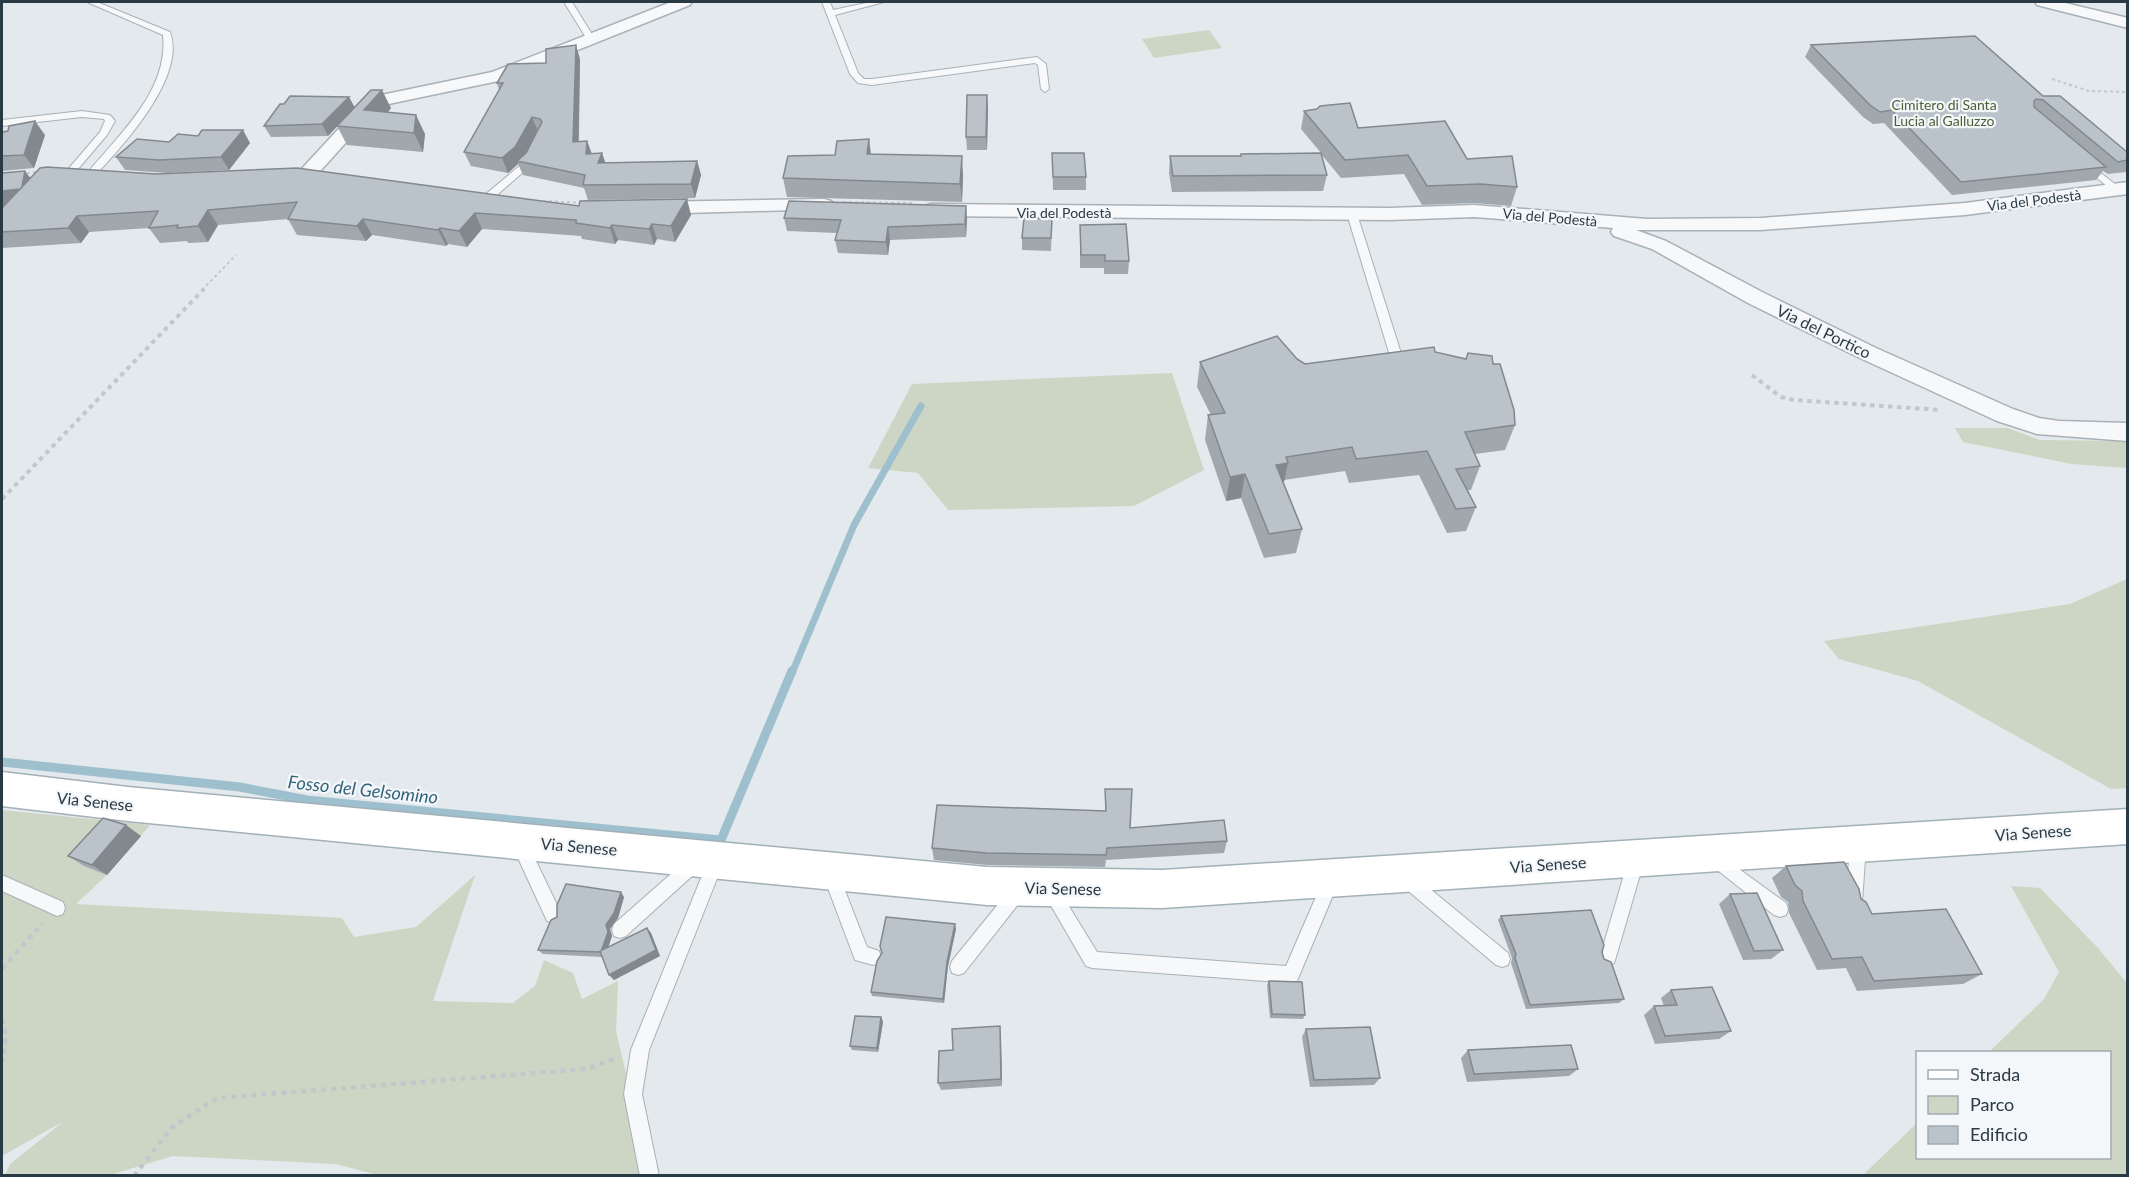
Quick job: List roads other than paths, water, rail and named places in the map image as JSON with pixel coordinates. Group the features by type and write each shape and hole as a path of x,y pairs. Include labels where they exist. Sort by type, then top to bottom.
{"main road":[{"name":"Via Senese","path":"2,789 140,806 1036,888 1162,889 2127,826"}],"street":[{"path":"306,174 373,102 497,76 684,2"},
{"path":"2043,2 2127,22"},
{"path":"71,173 119,178"},
{"path":"283,176 306,174 330,178"},
{"name":"Via del Podestà","path":"912,209 1352,214 1474,211 1647,225 1761,224 1965,208 2122,189"},
{"path":"462,197 507,202"},
{"path":"633,208 845,206"},
{"name":"Via del Portico","path":"1526,214 1556,222 1616,230 1659,244 1777,308 2005,415 2037,426 2127,432"}],"lane":[{"path":"71,173 124,137 154,93 168,58 167,34 91,2"},
{"path":"568,2 591,39"},
{"path":"826,2 854,74 861,81 872,82 1037,60 1042,64 1045,89"},
{"path":"831,13 880,2"},
{"path":"2,123 82,114 107,117 110,121 104,134 71,173"},
{"path":"484,201 527,164 535,144"},
{"path":"2079,158 2122,189"},
{"path":"1352,214 1400,369 1389,370"},
{"path":"518,840 553,915"},
{"path":"1854,904 1859,843"},
{"path":"1708,854 1780,909"},
{"path":"620,930 709,858"},
{"path":"650,1176 633,1094 640,1050 709,858"},
{"path":"1608,957 1637,858"},
{"path":"829,870 861,954 873,957"},
{"path":"1400,874 1502,959"},
{"path":"958,967 1036,888 1092,960 1291,975 1332,878"},
{"path":"2,884 57,908"}],"waterway":[{"path":"792,673 854,525 921,406"},
{"name":"Fosso del Gelsomino","path":"2,762 240,787 307,800 721,840 792,671"}],"park label":[{"name":"Cimitero di Santa Lucia al Galluzzo","path":"1944,112"}]}
